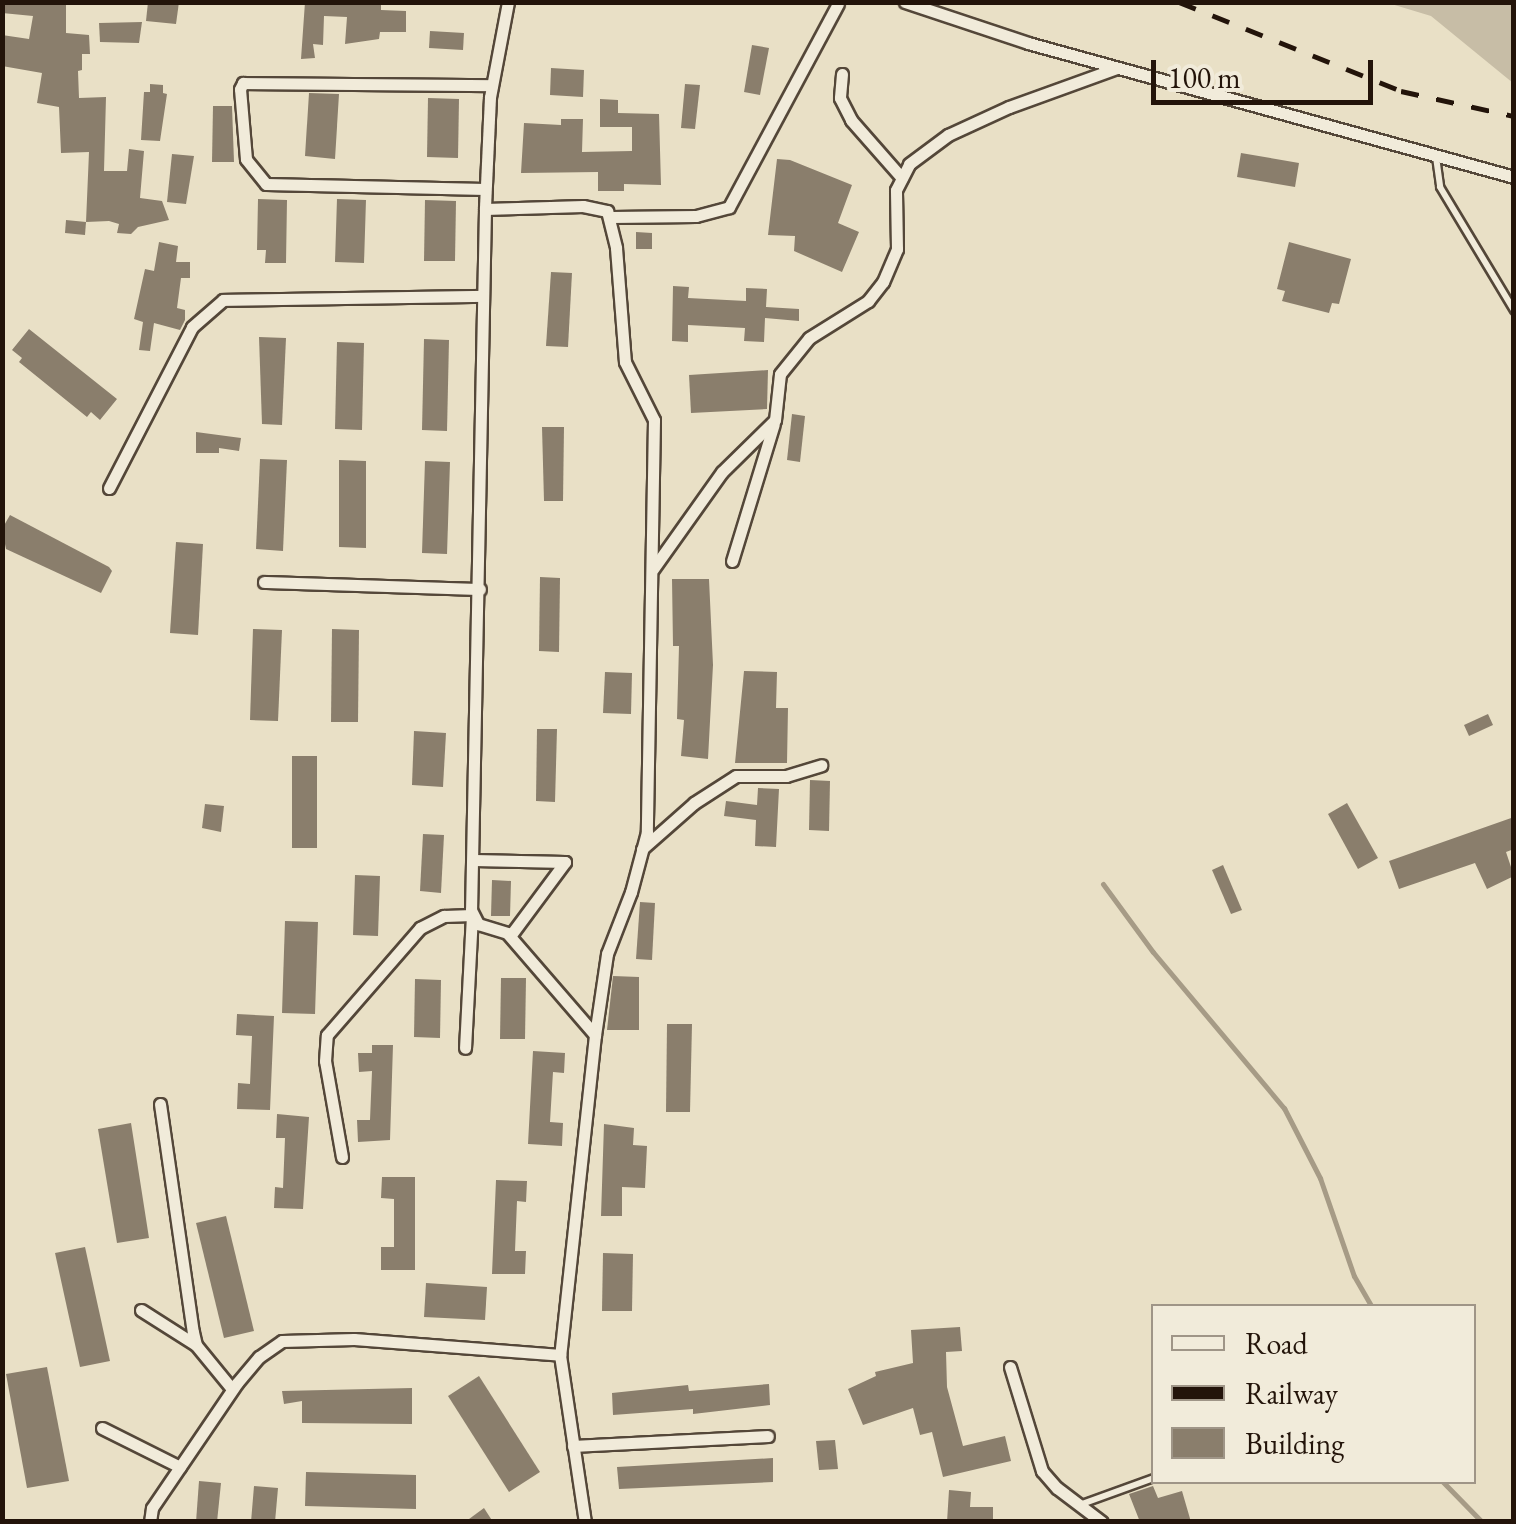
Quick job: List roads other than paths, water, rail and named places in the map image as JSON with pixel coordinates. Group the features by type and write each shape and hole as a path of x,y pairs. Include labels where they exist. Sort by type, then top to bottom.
{"street":[{"path":"465,1048 474,860 484,209 492,85 508,2"},
{"path":"484,209 583,206 600,208 612,217 696,216 728,207 841,3 822,2"},
{"path":"905,2 1117,68 1514,177"},
{"path":"732,561 775,420 780,374 809,338 868,301 883,282 896,248 896,190 909,164 948,135 1009,107 1117,68"},
{"path":"842,74 840,98 852,120 902,178"},
{"path":"486,190 266,184 246,159 240,89 243,83 492,85"},
{"path":"584,1522 560,1355 607,954 647,832 653,569 654,420 626,362 620,336 612,217"},
{"path":"109,488 192,327 223,300 483,296"},
{"path":"653,569 722,472 775,420"},
{"path":"264,582 480,588"},
{"path":"642,849 694,802 736,776 786,776 821,765"},
{"path":"474,860 565,862 510,936"},
{"path":"472,915 478,924 510,936 596,1035"},
{"path":"342,1157 325,1061 327,1035 420,928 444,916 472,915"},
{"path":"160,1104 187,1306 196,1344"},
{"path":"141,1310 196,1344 232,1389"},
{"path":"148,1521 152,1508 232,1389 258,1358 282,1340 560,1355"},
{"path":"1010,1367 1042,1471 1102,1522"},
{"path":"102,1428 180,1467"},
{"path":"573,1446 768,1436"}],"lane":[{"path":"1436,156 1440,188 1514,310"},
{"path":"1080,1504 1151,1479"}],"waterway":[{"path":"1103,884 1153,952 1284,1108 1320,1178 1354,1276 1370,1304"},
{"path":"1445,1484 1482,1522"}],"railway":[{"path":"1179,2 1401,91 1514,116"}]}
